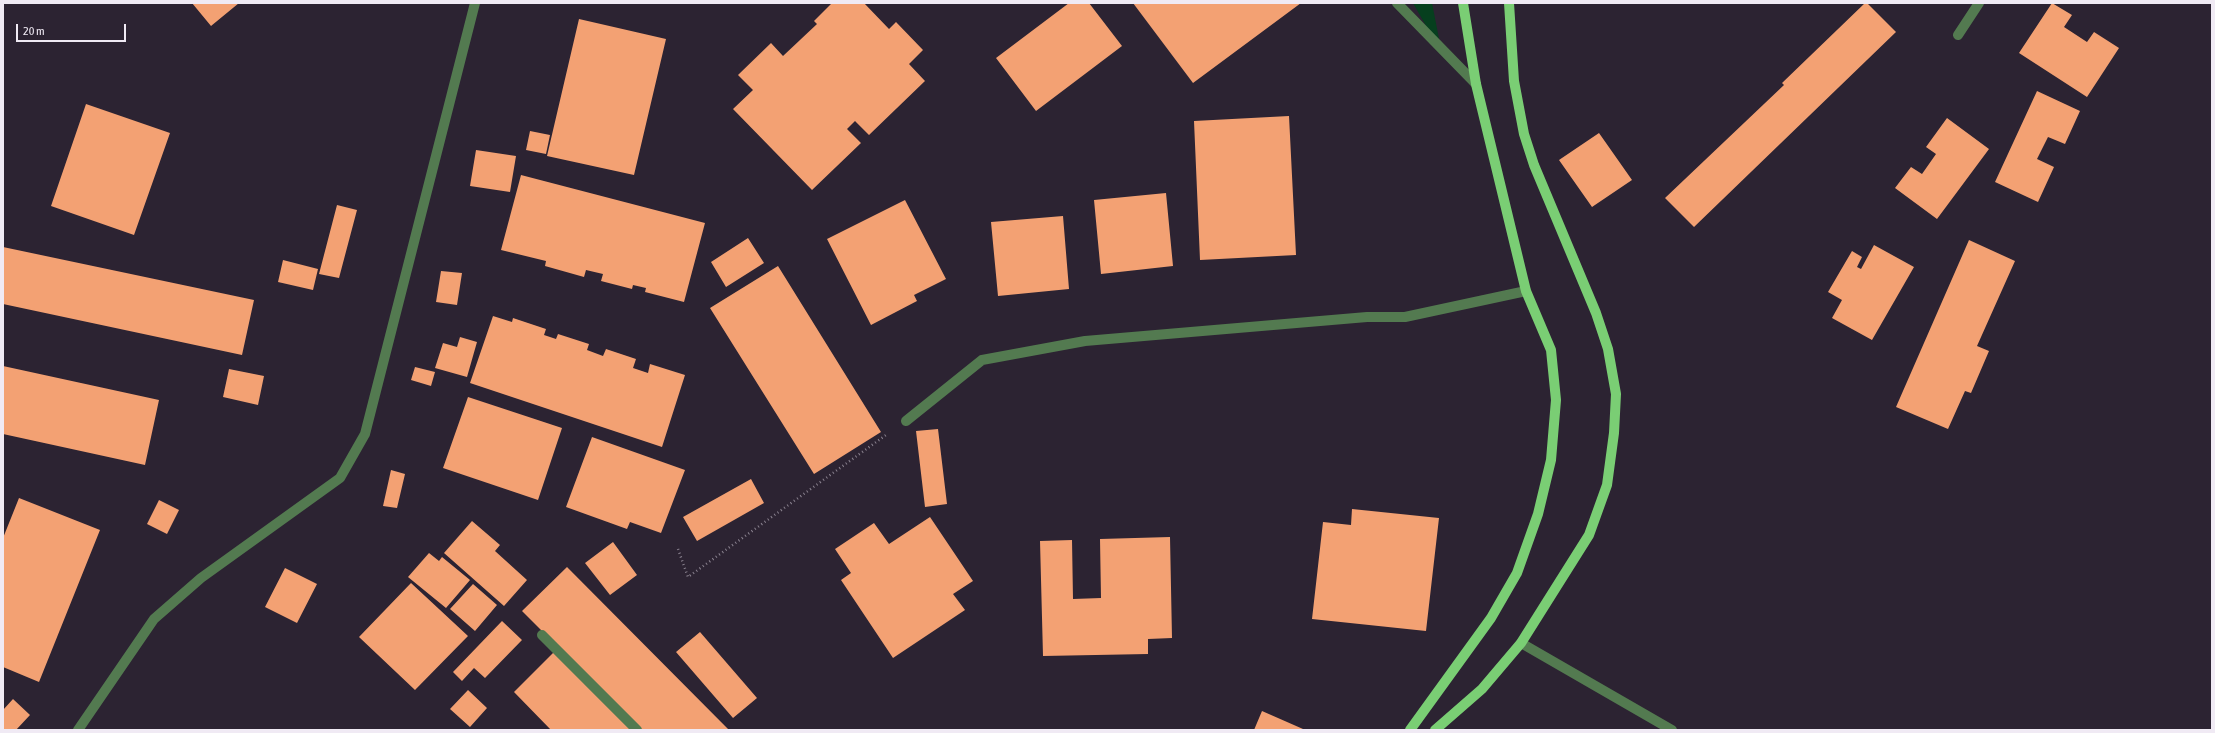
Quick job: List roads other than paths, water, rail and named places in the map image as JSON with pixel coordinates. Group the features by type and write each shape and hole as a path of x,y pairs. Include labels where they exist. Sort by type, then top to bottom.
{"main road":[{"path":"1410,730 1491,618 1517,573 1538,514 1551,460 1556,400 1551,350 1526,291 1476,84 1463,3"},
{"path":"1435,730 1482,689 1521,642 1589,535 1608,485 1616,394 1608,349 1596,313 1534,165 1524,134 1514,81 1509,3"}],"street":[{"path":"78,730 154,619 201,578 340,478 365,434 474,3"},
{"path":"1397,3 1476,84"},
{"path":"1958,35 1979,3"},
{"path":"906,421 982,360 1085,341 1367,317 1405,316 1526,291"},
{"path":"542,635 637,730"},
{"path":"1521,642 1672,730"}]}
